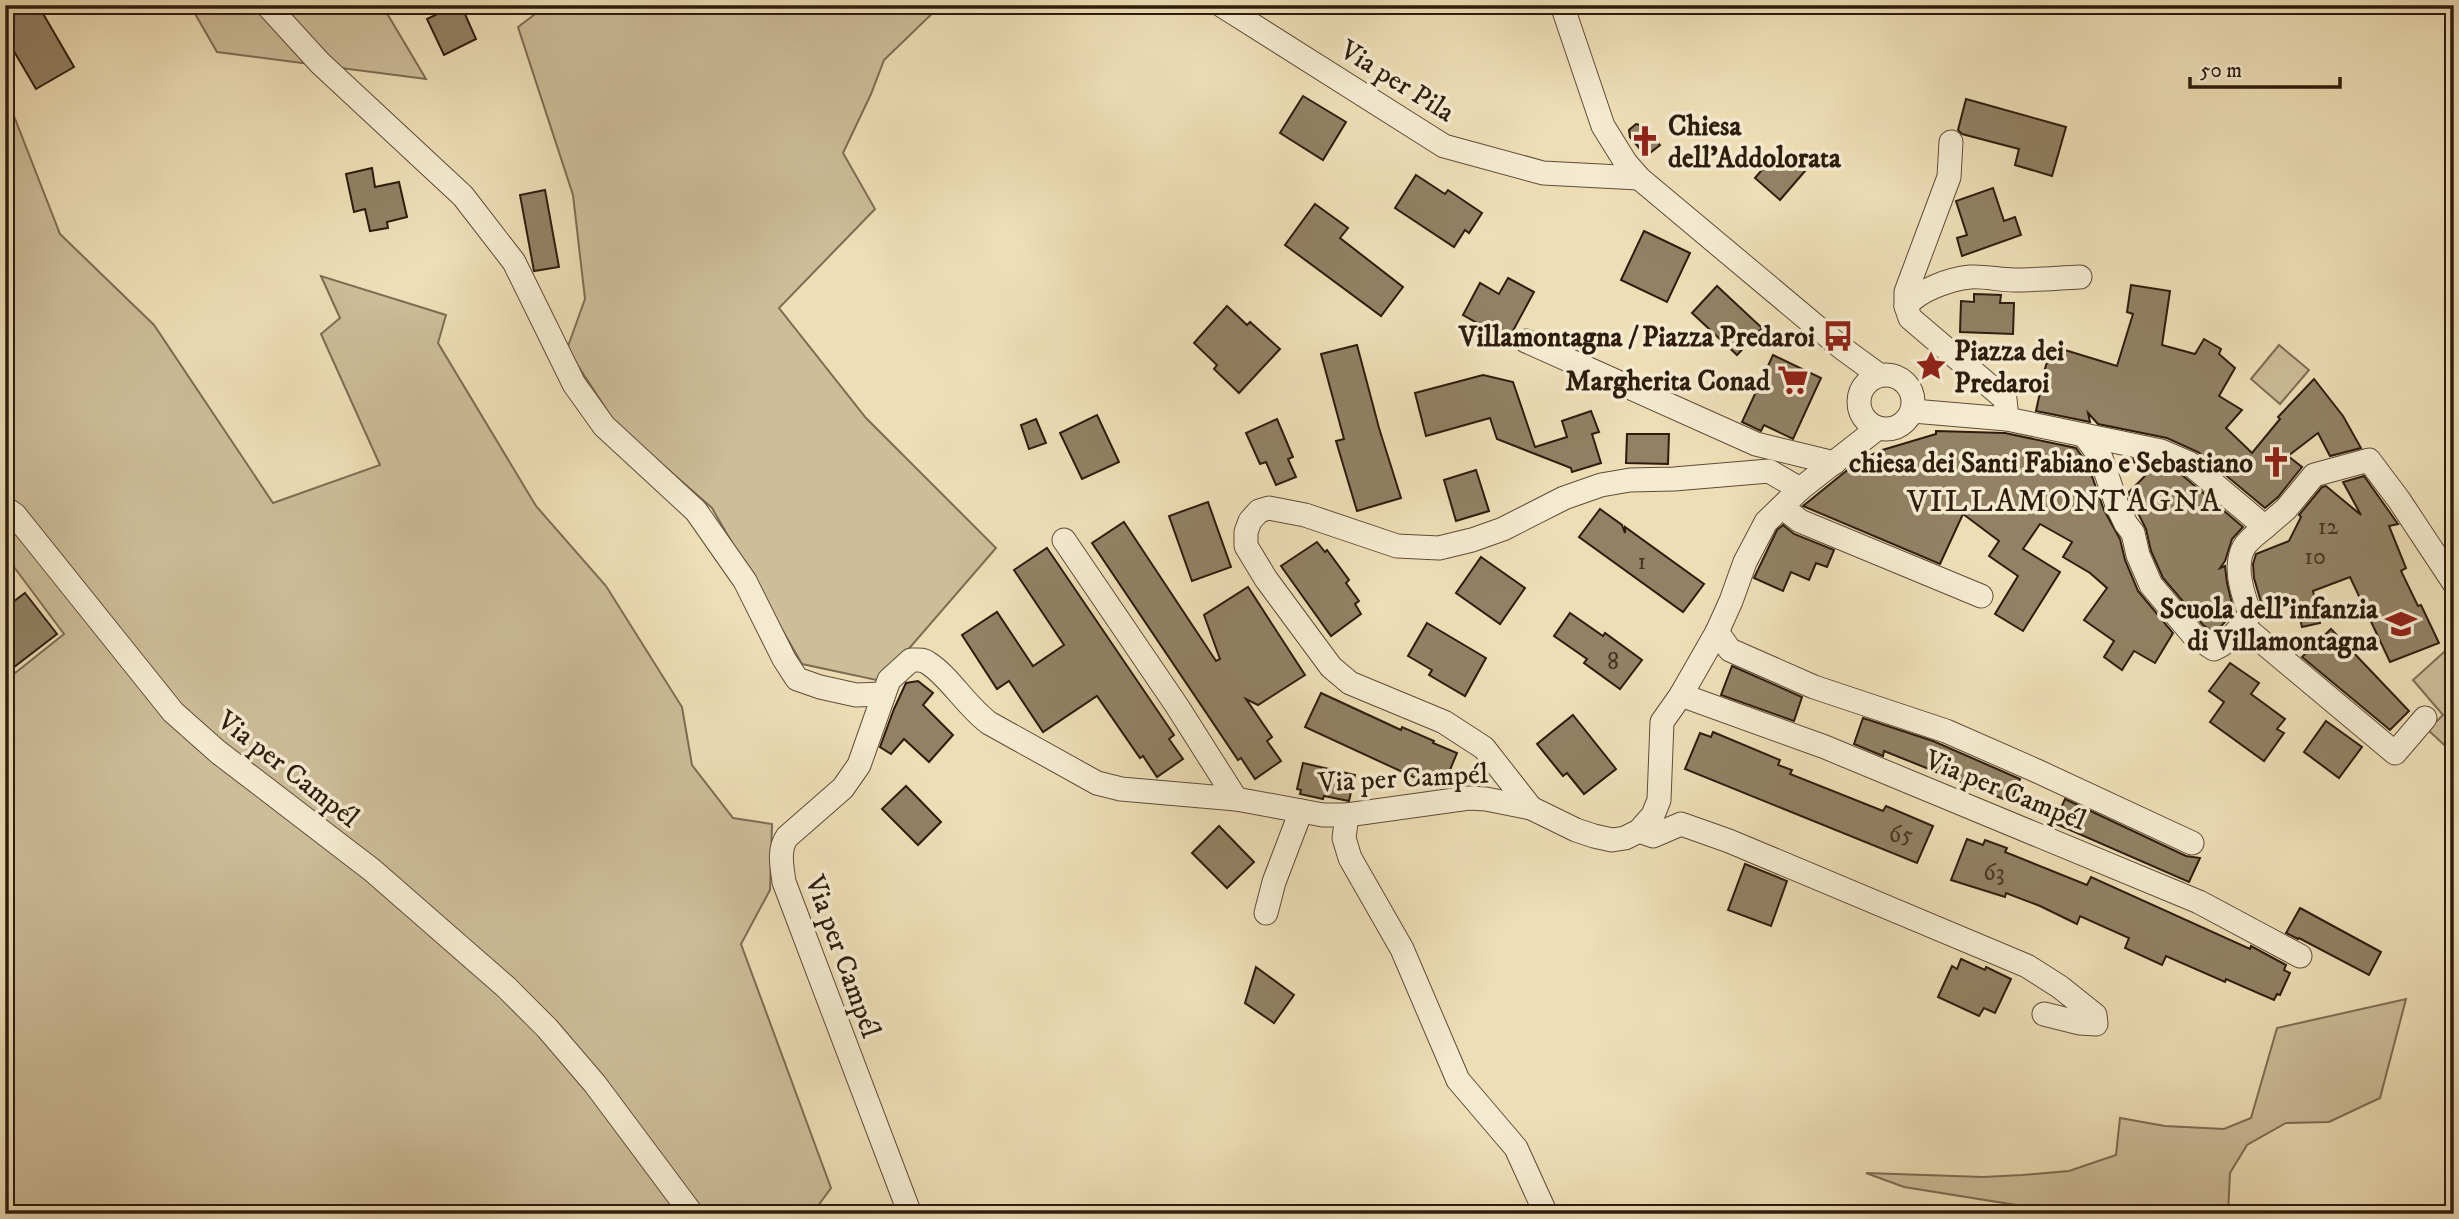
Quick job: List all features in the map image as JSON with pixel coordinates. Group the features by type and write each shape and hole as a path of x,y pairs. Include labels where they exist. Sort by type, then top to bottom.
{"street":[{"path":"267,5 320,63 463,196 514,262 574,384 604,426 696,511 745,581 779,650 797,679 856,695 883,694"},
{"name":"Via per Pila","path":"1221,5 1444,145 1543,173 1639,178"},
{"path":"1562,5 1603,127 1626,163 1639,178 1842,348 1879,375 1899,377 1907,383 1912,391 1913,411 1905,423 1892,429 1878,428 1868,422 1861,413 1858,401 1861,390 1868,381 1879,375"},
{"path":"1951,142 1949,177 1906,292 1906,306 1910,318 2005,399 2007,419"},
{"path":"1906,306 1919,295 1953,280 1971,277 2013,280 2080,277"},
{"path":"1526,341 1756,444 1834,463"},
{"path":"1913,411 2007,419 2139,445 2189,463 2265,527"},
{"path":"1639,831 1653,815 1659,800 1662,722 1681,695 1717,632 1752,547 1766,522 1800,489 1878,428"},
{"path":"2084,435 2101,458 2117,505 2133,533 2138,555 2151,585 2178,619 2203,644 2214,649 2222,646 2250,614 2243,592 2240,558 2245,545 2286,509 2314,475 2370,460 2454,583"},
{"name":"Via per Campél","path":"1531,808 1484,748 1444,722 1350,683 1331,667 1273,589 1246,546 1246,532 1250,521 1259,512 1269,508 1305,515 1397,546 1439,548 1472,540 1503,528 1564,498 1601,485 1630,480 1769,471 1800,489"},
{"path":"1782,507 1800,521 1981,596"},
{"name":"Via per Campél","path":"5,508 15,515 173,712 218,752 372,870 506,988 547,1028 595,1084 692,1214"},
{"path":"1064,540 1236,799"},
{"path":"2242,625 2395,752 2425,718"},
{"name":"Via per Campél","path":"1717,632 1730,650 1814,687 1946,731 2192,843"},
{"name":"Via per Campél","path":"910,1214 784,881 781,855 787,837 844,788 859,765 889,680 911,660 925,660 978,715 1097,783 1143,792 1236,799 1323,815 1347,815 1469,798 1531,808 1576,830 1612,840 1625,838 1639,831 1653,836 1681,824 1729,841 2027,966 2060,987 2095,1015 2096,1024 2044,1014"},
{"name":"Via per Campél","path":"1681,695 1837,752 2186,897 2300,956"},
{"path":"1266,913 1274,882 1301,811"},
{"path":"1347,815 1344,838 1350,858 1402,949 1458,1080 1516,1148 1546,1214"}],"shaded area":[{"path":"190,5 382,5 426,79 217,52"},
{"path":"547,5 941,5 884,60 843,153 875,209 779,308 866,418 996,548 881,681 802,664 712,508 616,424 567,349 585,299 573,195 518,27"},
{"path":"5,93 60,234 154,325 273,503 380,465 321,334 340,318 321,276 446,315 438,343 536,506 606,586 682,707 692,765 733,818 772,824 770,890 741,944 831,1188 812,1214 5,1214 5,661 15,673 64,634 5,555"},
{"path":"2279,345 2309,370 2280,404 2251,379"},
{"path":"2454,643 2454,754 2428,730 2443,715 2413,680"},
{"path":"2406,999 2380,1098 2329,1122 2286,1123 2247,1145 2230,1173 2228,1214 2144,1214 2041,1209 1904,1187 1866,1173 1983,1177 2069,1171 2116,1155 2120,1118 2165,1126 2224,1129 2251,1118 2277,1028"}],"building":[{"path":"5,5 38,5 74,67 36,89 5,36"},
{"path":"461,5 476,39 444,55 427,19"},
{"path":"1303,96 1346,122 1323,160 1280,133"},
{"path":"1966,99 2066,127 2052,176 2015,165 2019,149 1962,134 1958,130"},
{"name":"Chiesa dell'Addolorata","path":"1636,124 1643,126 1660,145 1646,156 1630,137 1629,130"},
{"path":"1780,149 1805,171 1780,200 1755,178"},
{"path":"372,168 375,187 399,182 407,217 387,222 388,228 370,231 365,209 354,212 346,174"},
{"path":"1416,175 1445,194 1448,190 1482,213 1469,233 1465,230 1454,247 1395,208"},
{"path":"1993,188 2004,221 2015,217 2021,235 1962,256 1957,238 1967,235 1956,201"},
{"path":"545,190 559,267 534,271 520,195"},
{"path":"1315,204 1348,228 1340,238 1403,287 1381,316 1285,245"},
{"path":"1644,231 1690,253 1667,302 1621,280"},
{"path":"1508,278 1534,292 1508,340 1463,315 1480,283 1499,294"},
{"path":"2131,285 2170,291 2162,345 2195,354 2204,339 2221,349 2219,354 2235,368 2219,396 2242,410 2226,428 2252,453 2280,419 2278,417 2314,379 2343,416 2361,448 2330,456 2318,433 2288,456 2302,467 2278,497 2265,508 2198,452 2167,438 2098,424 2088,413 2090,422 2036,411 2039,388 2052,346 2117,366 2133,314 2127,312"},
{"path":"1717,286 1762,328 1737,355 1692,313"},
{"path":"1974,294 2001,295 2000,303 2014,303 2013,334 1960,332 1961,301 1974,302"},
{"path":"1227,306 1247,325 1250,322 1280,349 1239,393 1214,369 1217,365 1194,343"},
{"path":"1357,345 1401,498 1357,511 1336,441 1344,439 1321,354"},
{"path":"1773,355 1821,378 1793,439 1764,425 1761,431 1742,422"},
{"path":"1483,375 1513,382 1535,447 1567,437 1562,421 1591,411 1599,432 1592,434 1601,463 1572,472 1571,468 1497,439 1490,418 1426,436 1415,393"},
{"path":"1097,415 1119,462 1082,479 1060,433"},
{"path":"1036,419 1046,443 1029,449 1021,425"},
{"path":"1277,419 1293,457 1288,459 1296,477 1276,485 1266,462 1260,464 1246,433"},
{"path":"1936,431 2005,433 2076,448 2088,465 2104,510 2120,539 2125,560 2138,591 2173,633 2155,663 2134,651 2122,670 2104,657 2114,641 2084,620 2107,588 2090,573 2063,557 2072,542 2040,524 2023,549 2060,572 2023,631 1995,614 2018,576 1989,556 1999,541 1963,514 1940,564 1803,506 1856,463 1879,451 1936,434"},
{"path":"1627,434 1669,434 1668,464 1626,463"},
{"path":"2131,459 2157,464 2182,475 2243,527 2232,539 2220,568 2225,566 2234,612 2215,633 2203,625 2163,578 2151,551 2146,529 2128,493 2146,475"},
{"path":"1476,470 1489,511 1456,521 1444,480"},
{"path":"2364,476 2398,524 2389,526 2406,568 2401,571 2439,643 2390,662 2350,577 2313,591 2320,623 2302,627 2295,598 2263,609 2254,578 2253,564 2256,554 2289,541 2301,517 2299,515 2322,487 2326,486 2361,515 2343,482"},
{"path":"1208,502 1231,567 1192,581 1169,516"},
{"path":"1600,509 1622,525 1625,533 1625,527 1704,584 1683,612 1579,537"},
{"path":"1124,522 1216,661 1220,659 1204,615 1248,587 1305,675 1258,705 1246,699 1272,737 1267,741 1281,761 1255,779 1241,758 1238,760 1092,543"},
{"path":"1783,525 1794,534 1834,550 1827,567 1816,563 1809,580 1791,572 1783,591 1754,578 1777,530"},
{"path":"1317,542 1325,552 1327,550 1349,580 1346,583 1359,601 1355,604 1361,614 1331,636 1281,566"},
{"path":"1047,548 1174,735 1169,739 1183,759 1157,777 1143,756 1140,758 1097,696 1043,732 1009,681 997,689 962,635 997,612 1033,666 1064,645 1014,570"},
{"path":"1481,557 1525,588 1500,624 1456,593"},
{"path":"25,593 57,634 14,667 5,656 5,608"},
{"path":"1570,613 1603,636 1605,633 1642,660 1620,689 1584,663 1587,659 1554,636"},
{"path":"1427,623 1486,658 1465,696 1429,675 1432,670 1408,656"},
{"path":"2331,629 2409,711 2390,730 2302,657"},
{"path":"2230,663 2259,683 2251,694 2285,719 2277,729 2284,733 2264,761 2210,722 2224,702 2209,691"},
{"path":"1732,666 1802,697 1794,721 1721,695"},
{"path":"918,681 933,693 923,705 953,735 929,762 904,739 891,754 880,747 906,683"},
{"path":"1321,693 1457,753 1445,782 1425,774 1422,781 1305,727"},
{"path":"1573,715 1616,769 1584,794 1567,773 1563,776 1537,744"},
{"path":"1863,718 1933,741 2020,779 2011,802 1884,751 1883,756 1854,744"},
{"path":"2326,721 2362,747 2339,778 2304,752"},
{"path":"1713,732 1780,760 1778,765 1792,770 1790,774 1883,811 1886,806 1933,826 1917,863 1685,769 1700,733 1711,737"},
{"path":"1303,763 1355,775 1349,801 1300,794 1301,790 1297,789"},
{"path":"906,786 941,822 918,845 882,809"},
{"path":"2065,799 2186,856 2200,858 2189,882 2054,823"},
{"path":"1219,826 1254,862 1227,888 1192,853"},
{"path":"1967,839 1983,845 1985,840 2007,848 2005,852 2087,885 2091,877 2250,949 2251,946 2286,965 2284,970 2290,973 2280,995 2277,994 2274,1000 2166,956 2162,965 2125,948 2129,938 2080,916 2077,924 2006,893 2005,897 1951,880"},
{"path":"1745,864 1787,881 1771,926 1728,910"},
{"path":"2300,908 2381,952 2369,975 2286,933"},
{"path":"1961,959 2011,979 1995,1013 1984,1008 1979,1016 1938,997 1952,966 1957,969"},
{"path":"1256,967 1294,995 1274,1023 1245,1003"}],"place":[{"name":"Chiesa dell'Addolorata","path":"1645,141"},
{"name":"Villamontagna / Piazza Predaroi","path":"1838,336"},
{"name":"Piazza dei Predaroi","path":"1931,366"},
{"name":"Margherita Conad","path":"1793,380"},
{"name":"chiesa dei Santi Fabiano e Sebastiano","path":"2276,462"},
{"name":"Scuola dell'infanzia di Villamontagna","path":"2401,624"}],"district":[{"name":"VILLAMONTAGNA","path":"2065,500"}]}
